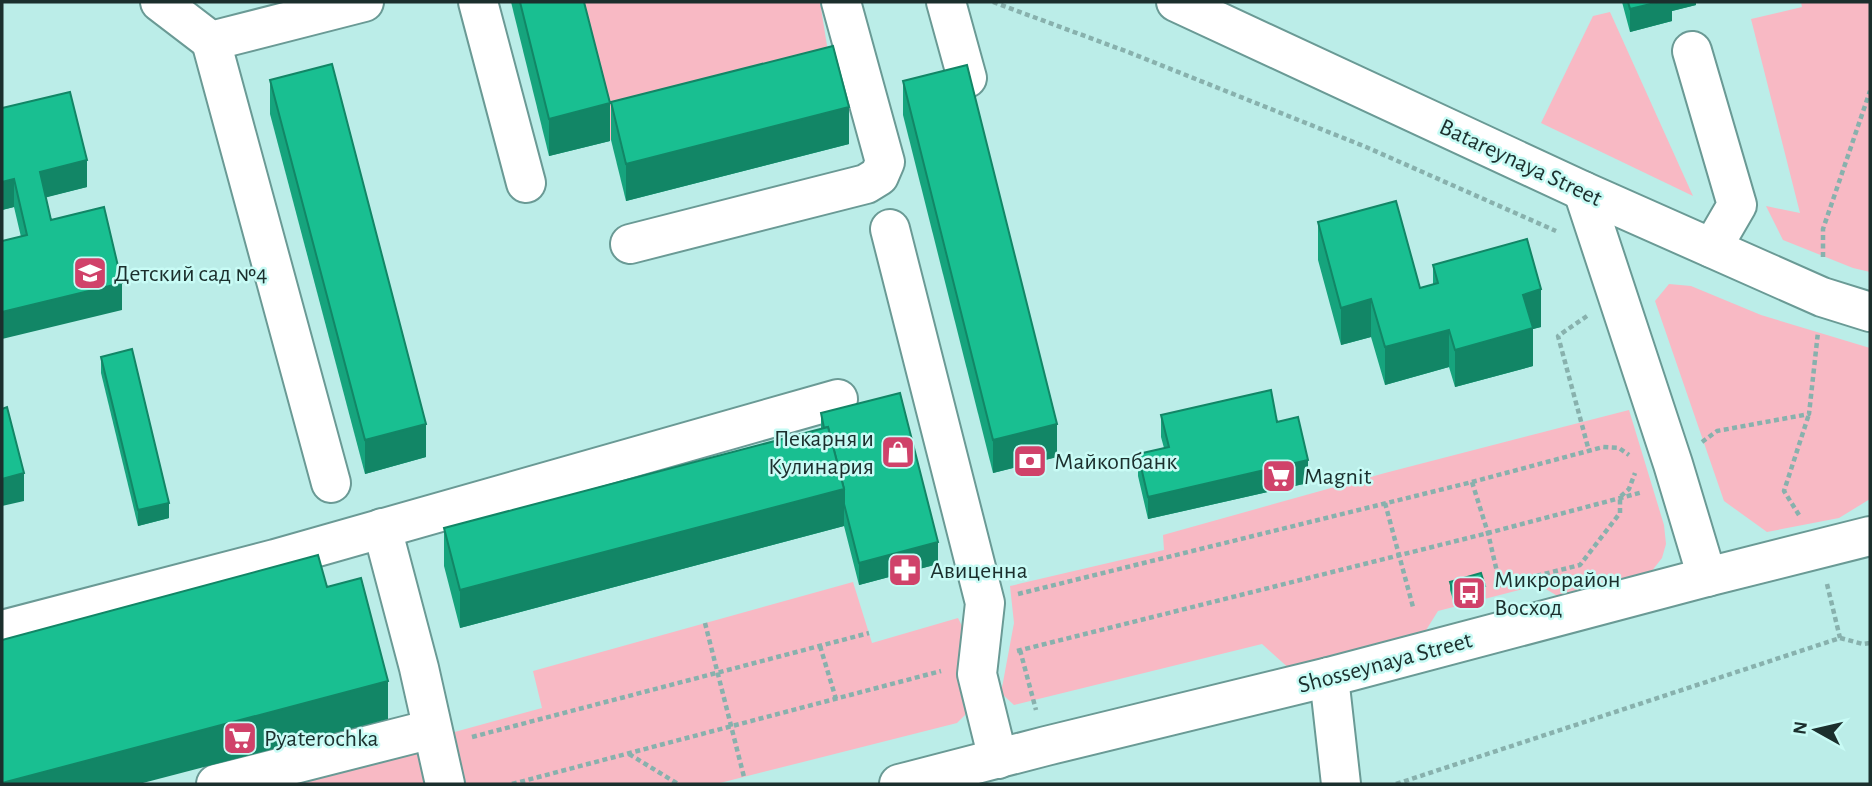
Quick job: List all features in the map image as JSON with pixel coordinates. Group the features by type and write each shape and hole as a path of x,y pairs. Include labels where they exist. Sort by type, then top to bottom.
{"main road":[{"path":"160,2 211,41 331,483"},
{"path":"211,41 364,2"},
{"path":"478,2 526,183"},
{"path":"630,244 866,184 879,176 885,162 841,2"},
{"path":"946,2 967,78"},
{"name":"Batareynaya Street","path":"1176,2 1583,191 1822,297 1870,312"},
{"path":"1692,51 1737,205 1712,248"},
{"path":"1583,191 1673,464 1707,577"},
{"path":"890,229 985,603 977,674 998,759"},
{"path":"2,630 262,562 838,399"},
{"path":"382,528 419,668 445,784"},
{"name":"Shosseynaya Street","path":"899,784 1329,677 1870,536"},
{"path":"1329,677 1341,784"},
{"path":"216,784 434,737"}],"path":[{"path":"993,2 1128,52 1356,143 1560,233"},
{"path":"512,784 941,671 978,664 1037,646 1649,491 1673,464 1717,431 1809,414 1822,297 1824,229 1870,91"},
{"path":"1583,304 1587,316 1558,336 1588,451"},
{"path":"1011,596 1588,451 1611,446 1619,448 1632,458"},
{"path":"1472,482 1488,533 1500,586 1580,565 1620,513 1620,497 1633,482 1635,466"},
{"path":"1385,503 1413,607"},
{"path":"705,623 744,777"},
{"path":"434,737 718,673 869,633"},
{"path":"1396,784 1840,638 1863,644 1870,643"},
{"path":"820,646 835,699"},
{"path":"628,754 678,784"}],"shaded area":[{"path":"575,2 820,2 833,83 610,140"},
{"path":"1801,2 1870,2 1870,272 1853,268 1783,240 1766,206 1800,213 1751,19 1802,7"},
{"path":"1610,12 1693,196 1541,123 1593,16"},
{"path":"1669,284 1691,286 1761,315 1870,348 1870,499 1839,518 1767,532 1724,501 1655,301"},
{"path":"1629,410 1664,525 1666,544 1662,558 1651,572 1566,601 1539,585 1438,611 1423,635 1292,671 1262,644 1014,705 1001,693 1014,623 1010,586 1164,550 1163,535 1385,473"},
{"path":"853,582 872,643 958,618 968,638 965,715 957,723 716,784 466,784 451,733 542,708 533,671"},
{"path":"427,743 437,784 263,784"}],"building":[{"path":"520,2 584,2 610,103 549,119"},
{"path":"1628,2 1659,2 1630,9"},
{"path":"833,46 849,107 626,164 611,102"},
{"path":"332,64 426,424 365,440 270,80"},
{"path":"967,65 1057,424 993,440 903,81"},
{"path":"70,92 87,160 40,172 51,220 104,207 122,283 2,312 2,241 27,235 14,179 2,182 2,108"},
{"path":"1396,201 1420,288 1438,283 1433,265 1527,239 1541,289 1523,295 1533,328 1455,350 1449,330 1385,347 1371,299 1341,308 1318,222"},
{"path":"132,349 169,503 138,510 101,357"},
{"path":"1271,390 1277,422 1298,417 1308,460 1148,497 1138,454 1169,447 1161,415"},
{"path":"900,393 938,542 859,563 844,504 844,489 828,427 824,428 821,413"},
{"path":"7,407 24,473 2,479 2,409"},
{"path":"828,427 844,489 460,590 444,528"},
{"path":"318,555 327,587 361,578 388,681 2,783 2,640"},
{"path":"1481,573 1485,586 1454,595 1450,582"}],"place":[{"name":"Детский сад №4","path":"90,273"},
{"name":"Пекарня и Кулинария","path":"898,452"},
{"name":"Майкопбанк","path":"1030,461"},
{"name":"Magnit","path":"1279,476"},
{"name":"Авиценна","path":"905,570"},
{"name":"Микрорайон Восход","path":"1469,593"},
{"name":"Pyaterochka","path":"240,738"}]}
